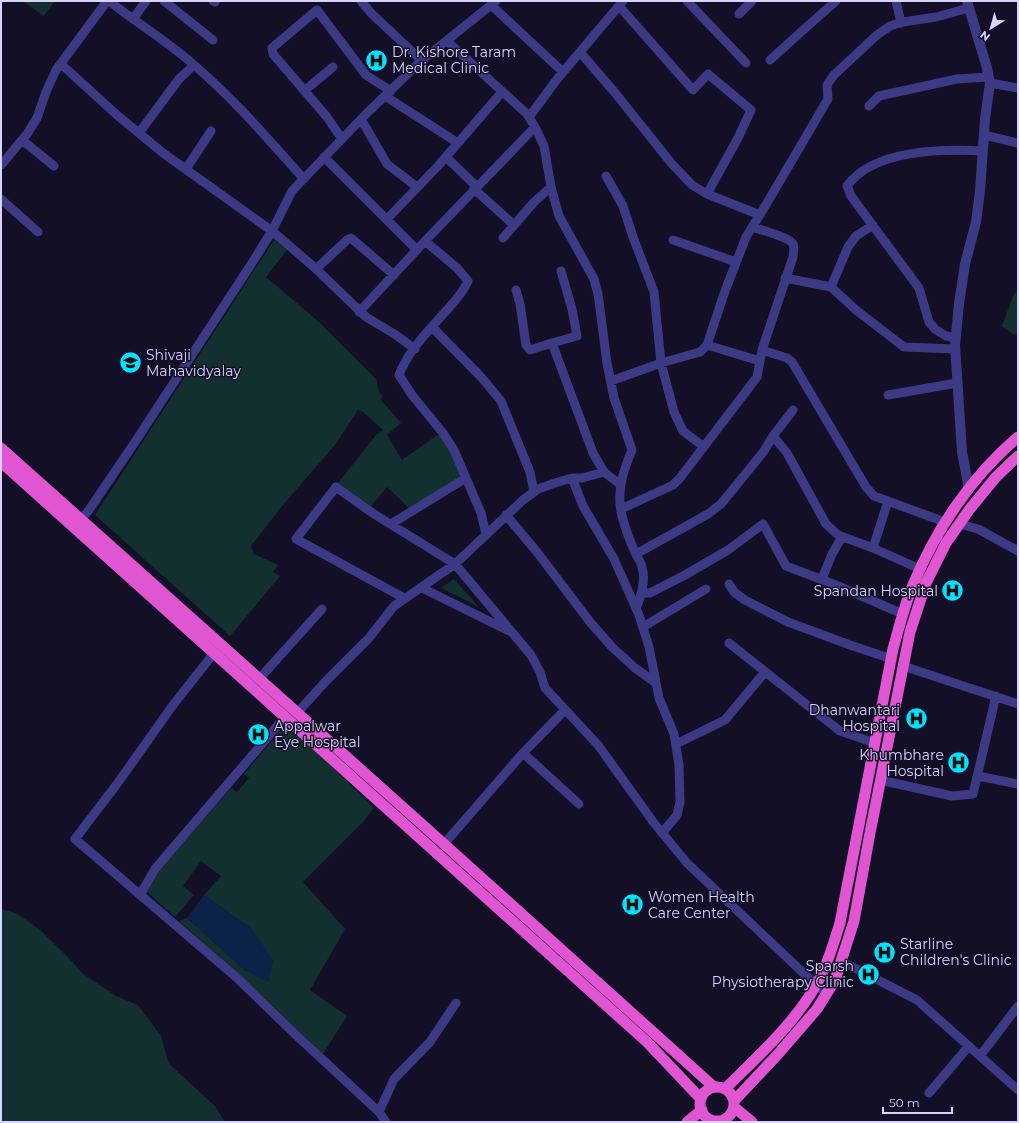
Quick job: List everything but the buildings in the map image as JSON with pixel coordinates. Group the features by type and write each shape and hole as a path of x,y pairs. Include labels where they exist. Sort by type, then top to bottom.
{"highway":[{"path":"725,1089 779,1035 807,999 823,972 840,923 892,658 912,585 945,522 969,489 990,464 1018,437"},
{"path":"1,448 77,524 214,653 647,1042 701,1099"},
{"path":"734,1104 784,1048 816,1008 835,980 854,921 880,780 910,632 926,583 946,543 959,524 996,477 1018,456"},
{"path":"1,462 77,524 298,713 714,1087"},
{"path":"714,1087 725,1089 733,1096 734,1104 730,1120 707,1120 700,1104 701,1099 708,1089 714,1087"},
{"path":"734,1104 752,1122"},
{"path":"687,1122 702,1110"}],"street":[{"path":"1,165 22,140 37,118 46,92 56,70 108,1 194,65 261,130 304,179"},
{"path":"133,19 146,1"},
{"path":"164,1 213,40"},
{"path":"361,1 371,13 422,61"},
{"path":"687,1 746,63"},
{"path":"739,14 752,1"},
{"path":"770,60 836,1"},
{"path":"896,1 901,23"},
{"path":"77,524 135,442 272,230 292,191 361,119 422,61 494,3 563,72"},
{"path":"529,117 563,72 621,3 693,90 708,74 750,110 738,138 707,194"},
{"path":"611,381 700,352 707,345 746,237 828,99 827,85 834,75 877,35 890,26 936,17 968,5 987,68 989,80 976,222 966,264 959,304 956,338 957,383 962,452 969,489"},
{"path":"342,139 327,117 273,54 272,48 317,10 366,75 388,94 458,143"},
{"path":"447,41 529,117 544,146 551,187 559,216 594,279 598,294 607,363 614,398 632,450 625,466 619,500 621,515 642,566 642,593 636,609"},
{"path":"580,52 672,164 692,185 707,194 760,215"},
{"path":"61,64 163,153 272,230 316,269 359,312 396,335 415,349"},
{"path":"139,133 179,79 194,65"},
{"path":"304,91 333,67"},
{"path":"869,106 879,96 957,79 989,80 1018,88"},
{"path":"387,219 446,157 502,92"},
{"path":"361,119 387,164 417,187"},
{"path":"359,312 535,127"},
{"path":"186,169 211,131"},
{"path":"984,135 1018,143"},
{"path":"22,140 54,166"},
{"path":"956,338 946,336 935,329 929,322 919,288 851,196 847,186 853,177 879,162 913,153 952,150 983,151"},
{"path":"324,157 417,250"},
{"path":"446,157 514,225"},
{"path":"606,176 623,206 654,292 660,364 674,412 683,431 704,447"},
{"path":"503,238 534,202 551,187"},
{"path":"1,199 38,232"},
{"path":"831,287 848,246 856,236 873,225"},
{"path":"621,509 673,485 757,377 762,350 793,257 794,246 792,242 785,238 752,227"},
{"path":"316,269 351,238 394,275"},
{"path":"674,240 736,262"},
{"path":"425,241 457,268 468,281 465,288 432,327 403,365 399,375 412,395 443,432 454,450 481,513 486,534"},
{"path":"516,290 520,304 526,345 530,350 577,336 572,309 561,271"},
{"path":"785,278 831,287 856,310 904,347 956,349"},
{"path":"432,327 482,378 502,401 530,472 534,492"},
{"path":"552,343 593,453 604,472 621,485"},
{"path":"707,345 760,361"},
{"path":"762,350 787,358 792,362 866,487 874,496 945,522"},
{"path":"888,395 957,383"},
{"path":"636,554 708,514 721,504 764,451 773,436 793,410"},
{"path":"773,436 787,453 826,524 838,535 873,548 920,569"},
{"path":"298,713 327,680 369,638 394,606 455,564 506,515 534,492 538,489 572,478 582,478 604,472"},
{"path":"391,524 466,478"},
{"path":"572,478 583,506 614,559 636,609 649,647 659,698 674,734 679,765 680,802 677,814 662,833"},
{"path":"404,598 296,538 336,487 374,514 455,564 531,655 540,672 545,688 598,744 662,833 686,863 826,993"},
{"path":"873,548 888,501"},
{"path":"506,515 537,552 590,622 612,647 635,668 656,683"},
{"path":"642,593 650,593 685,575 728,550 763,524 786,566 822,579 903,614"},
{"path":"959,524 978,529 1018,551"},
{"path":"822,579 832,554 842,536"},
{"path":"729,584 734,592 744,600 788,622 850,645 892,658"},
{"path":"422,588 512,633"},
{"path":"643,627 706,589"},
{"path":"259,679 287,646 322,609"},
{"path":"729,643 840,731 875,742"},
{"path":"214,653 173,705 75,839 236,977 378,1112 386,1122"},
{"path":"903,666 1018,704"},
{"path":"676,744 725,720 764,672"},
{"path":"880,780 952,796 973,794 996,696"},
{"path":"444,844 523,753 565,710"},
{"path":"140,895 155,869 285,717"},
{"path":"523,753 579,804"},
{"path":"978,776 1018,784"},
{"path":"841,960 917,1000 1018,1090"},
{"path":"378,1112 394,1079 430,1042 456,1003"},
{"path":"980,1056 1018,1006"},
{"path":"929,1093 969,1046"}],"green space":[{"path":"23,1 55,1 44,16"},
{"path":"275,240 287,250 266,277 319,322 376,379 379,392 383,396 380,399 401,423 387,435 402,460 439,434 445,441 462,477 410,509 387,487 371,506 338,483 376,435 383,430 362,411 358,410 335,445 282,506 251,546 254,554 278,565 273,572 280,576 230,636 95,515"},
{"path":"1018,289 1018,334 1013,334 1002,326 1013,296"},
{"path":"454,579 479,607 441,588"},
{"path":"287,723 374,808 363,822 303,882 345,929 310,990 347,1016 323,1054 239,974 179,921 187,918 246,971 252,929 204,895 221,876 201,861 183,886 194,895 175,917 147,892 158,872 231,788 237,792 249,778 244,774"},
{"path":"1,909 16,913 39,929 82,973 116,996 138,1005 161,1036 169,1064 215,1106 225,1122 1,1122"}],"water":[{"path":"204,895 252,929 273,960 269,982 246,971 187,918"}],"place":[{"name":"Dr. Kishore Taram Medical Clinic","path":"377,60"},
{"name":"Shivaji Mahavidyalay","path":"130,363"},
{"name":"Spandan Hospital","path":"953,591"},
{"name":"Dhanwantari Hospital","path":"916,718"},
{"name":"Appalwar Eye Hospital","path":"258,734"},
{"name":"Khumbhare Hospital","path":"959,763"},
{"name":"Women Health Care Center","path":"632,905"},
{"name":"Starline Children's Clinic","path":"885,952"},
{"name":"Sparsh Physiotherapy Clinic","path":"869,974"}]}
